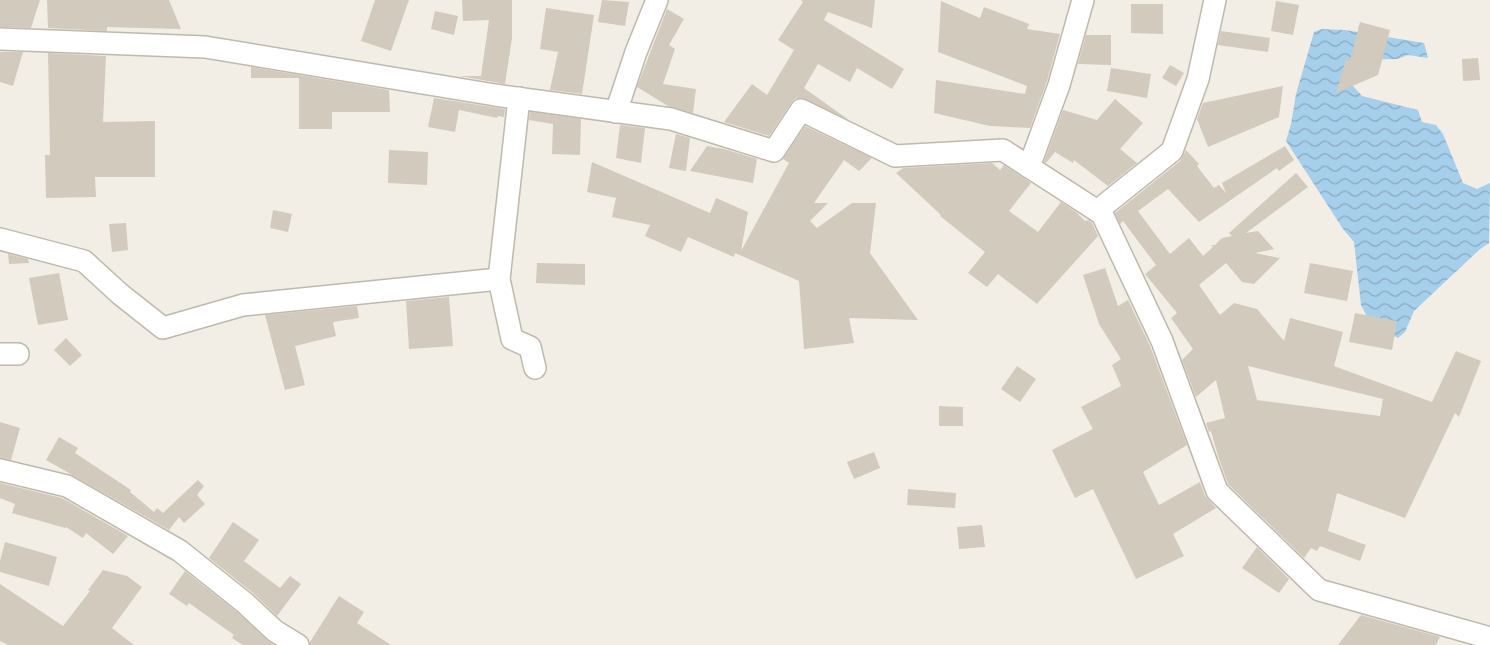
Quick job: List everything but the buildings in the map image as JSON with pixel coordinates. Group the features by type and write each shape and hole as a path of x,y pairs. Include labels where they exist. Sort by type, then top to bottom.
{"street":[{"path":"616,112 636,52 657,0"},
{"path":"1029,167 1059,85 1083,0"},
{"path":"1097,211 1172,151 1198,79 1215,0"},
{"path":"0,39 205,47 519,98 671,119 774,151 801,110 895,156 1003,150 1102,214 1162,341 1217,491 1319,590 1490,638"},
{"path":"519,98 499,279 512,338 530,347 535,368"},
{"path":"0,239 84,261 120,294 163,328 242,305 499,279"},
{"path":"0,470 67,486 180,551 245,603 275,631 298,645"}],"water":[{"path":"1322,29 1345,30 1424,43 1428,58 1408,55 1397,59 1359,60 1353,86 1362,96 1418,110 1422,122 1436,125 1443,134 1463,183 1477,189 1490,183 1489,243 1479,250 1414,311 1405,332 1398,338 1371,324 1361,305 1354,242 1343,229 1286,141 1296,94 1314,32"}]}
